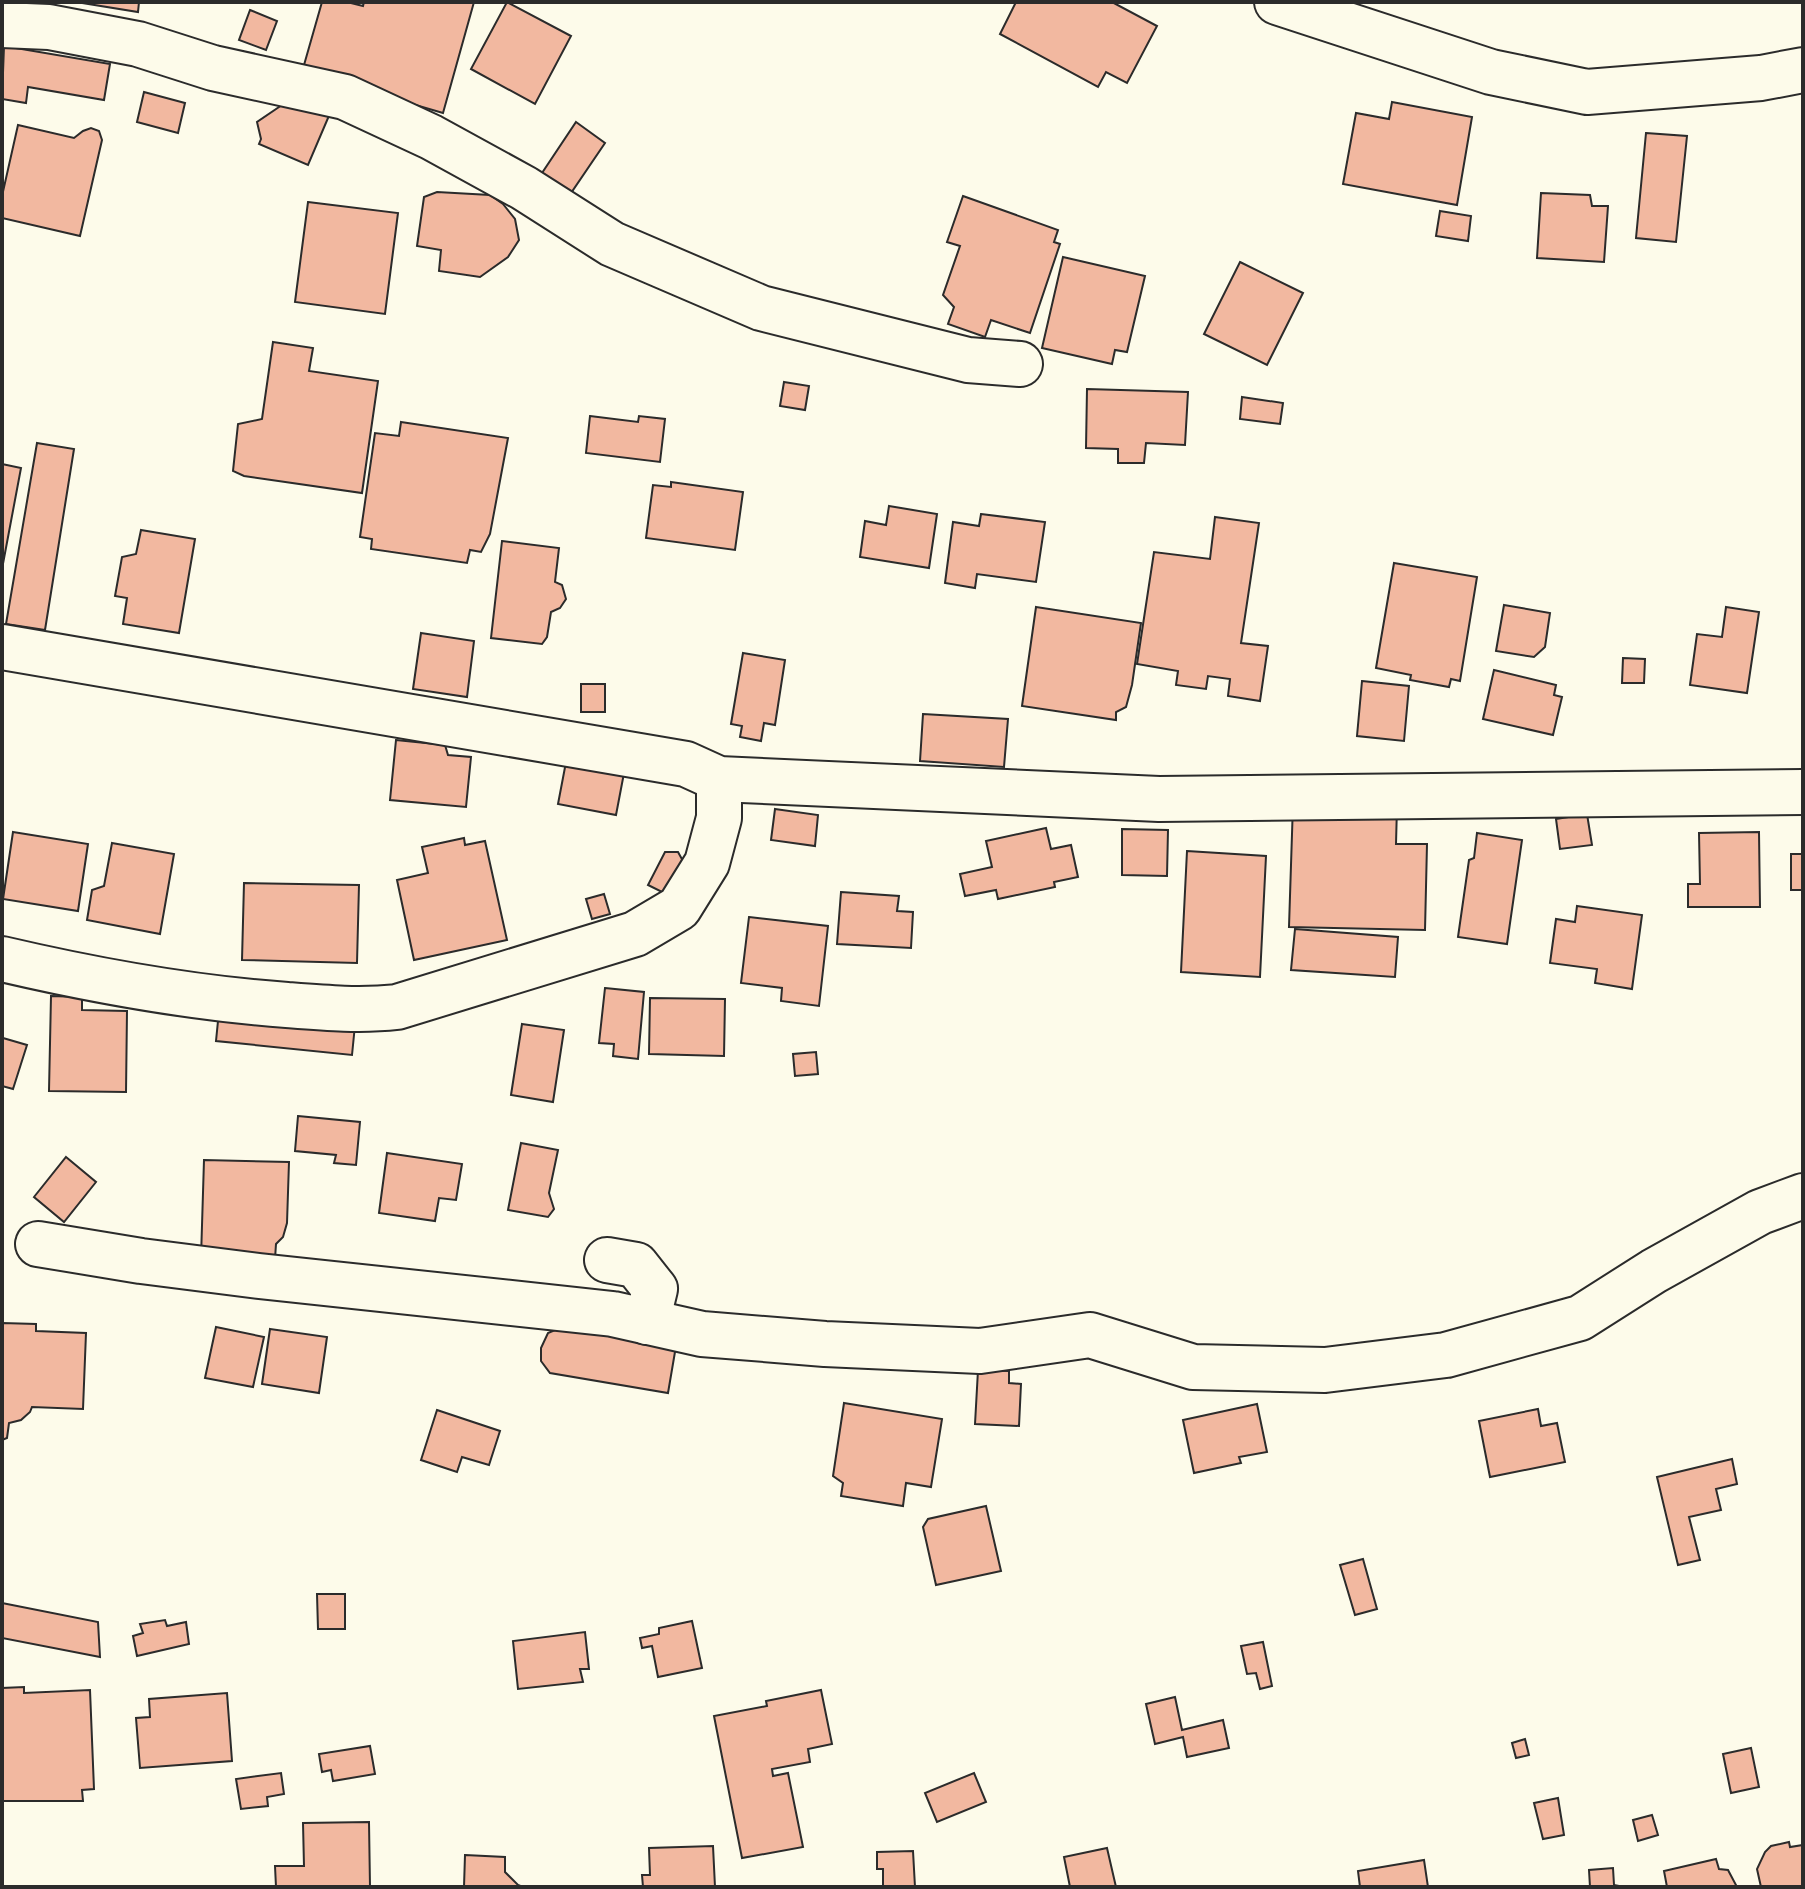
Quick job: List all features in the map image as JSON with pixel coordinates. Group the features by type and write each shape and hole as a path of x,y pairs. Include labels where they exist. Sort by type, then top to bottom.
{"street":[{"path":"1277,2 1491,72 1587,92 1761,78 1803,70"},
{"path":"2,25 49,27 138,44 213,68 345,97 431,137 524,188 612,244 761,308 968,360 1020,364"},
{"path":"2,647 686,764 719,779 1159,799 1803,792"},
{"path":"2,959 141,988 228,1001 360,1011 397,1007 635,934 679,908 707,863 719,818 719,779"},
{"path":"38,1244 141,1261 613,1314 702,1334 825,1344 980,1351 1090,1335 1193,1367 1325,1370 1446,1355 1580,1318 1654,1271 1760,1212 1803,1196"},
{"path":"607,1260 636,1265 655,1289 647,1322"}],"building":[{"path":"76,2 139,2 138,12"},
{"path":"322,2 347,2 363,6 364,2 474,2 443,113 302,72"},
{"path":"507,2 571,36 535,104 471,69"},
{"path":"1016,2 1112,2 1157,26 1127,83 1106,72 1098,87 1000,34"},
{"path":"250,10 277,21 266,50 239,40"},
{"path":"4,46 110,64 104,100 28,87 26,103 2,99"},
{"path":"144,92 185,103 178,133 137,122"},
{"path":"1392,102 1472,117 1457,205 1343,184 1356,113 1389,119"},
{"path":"282,105 331,111 308,165 259,144 261,139 257,122"},
{"path":"576,122 605,143 571,193 542,173"},
{"path":"18,125 74,138 91,128 99,131 102,140 80,236 2,218 2,196"},
{"path":"1646,133 1687,136 1676,242 1636,238"},
{"path":"437,192 490,195 503,204 515,219 519,240 508,257 480,277 439,271 441,250 417,246 424,197"},
{"path":"1541,193 1590,195 1592,206 1608,206 1604,262 1537,258"},
{"path":"963,196 1058,230 1054,242 1060,244 1030,333 991,320 985,337 948,324 954,307 943,295 960,246 947,242"},
{"path":"308,202 398,213 385,314 295,302"},
{"path":"1440,211 1471,216 1468,241 1436,236"},
{"path":"1063,257 1145,276 1127,352 1115,350 1112,364 1042,348"},
{"path":"1240,262 1303,293 1267,365 1204,334"},
{"path":"273,342 313,348 309,371 378,381 362,493 244,476 233,471 238,424 262,419"},
{"path":"784,382 809,386 805,410 780,406"},
{"path":"1087,389 1188,392 1185,445 1146,443 1144,463 1118,463 1118,449 1086,448"},
{"path":"1242,397 1283,403 1280,424 1240,419"},
{"path":"590,416 638,422 639,416 665,419 660,462 586,453"},
{"path":"401,422 508,438 490,534 481,552 470,550 467,563 371,549 372,539 360,537 375,433 399,436"},
{"path":"37,443 74,449 45,630 6,624"},
{"path":"2,464 21,468 2,569"},
{"path":"671,482 743,492 735,550 646,538 653,485 671,487"},
{"path":"889,506 937,514 929,568 860,557 865,521 886,525"},
{"path":"981,514 1045,522 1036,582 977,574 975,588 945,583 953,522 979,526"},
{"path":"1215,517 1259,523 1241,643 1268,646 1260,701 1228,696 1230,679 1208,676 1206,689 1176,685 1178,671 1137,664 1154,552 1210,559"},
{"path":"141,530 195,539 179,633 123,624 127,598 115,596 122,557 136,554"},
{"path":"502,541 559,548 555,582 562,585 566,599 560,608 551,612 547,637 542,644 491,638"},
{"path":"1394,563 1477,577 1460,681 1451,679 1449,687 1410,680 1411,675 1376,668"},
{"path":"1504,605 1550,613 1545,647 1534,657 1496,651"},
{"path":"1036,607 1141,623 1132,685 1126,707 1116,712 1116,720 1022,706"},
{"path":"1726,607 1759,612 1747,693 1690,685 1697,634 1722,637"},
{"path":"421,633 474,641 467,697 413,689"},
{"path":"743,653 785,660 775,725 764,723 761,741 740,737 742,726 731,724"},
{"path":"1623,658 1645,659 1644,683 1622,683"},
{"path":"1494,670 1556,685 1554,695 1562,697 1553,735 1483,719"},
{"path":"1362,681 1409,686 1404,741 1357,736"},
{"path":"581,684 605,684 605,712 581,712"},
{"path":"923,714 1008,719 1004,767 920,761"},
{"path":"396,740 445,745 448,755 471,757 466,807 390,800"},
{"path":"566,762 624,773 616,815 558,804"},
{"path":"1293,803 1397,806 1396,844 1427,844 1425,930 1289,927"},
{"path":"775,809 818,815 815,846 771,840"},
{"path":"1587,814 1592,845 1560,849 1556,819"},
{"path":"1046,828 1051,849 1071,845 1078,877 1054,882 1055,887 998,899 996,890 965,896 960,874 992,867 986,841"},
{"path":"1122,829 1168,830 1167,876 1122,875"},
{"path":"13,832 88,844 78,911 3,899"},
{"path":"1759,832 1760,907 1688,907 1688,884 1700,884 1699,833"},
{"path":"1477,833 1522,840 1507,944 1458,937 1469,860 1474,858"},
{"path":"464,838 465,845 485,841 507,940 414,960 397,880 428,873 422,847"},
{"path":"112,843 174,854 160,934 87,920 92,890 104,886"},
{"path":"1187,851 1266,856 1260,977 1181,972"},
{"path":"665,852 678,852 683,861 666,894 648,885"},
{"path":"1791,854 1803,854 1803,890 1791,890"},
{"path":"244,883 359,885 357,963 242,960"},
{"path":"841,892 899,896 897,911 913,912 911,948 837,944"},
{"path":"604,894 610,914 592,919 586,899"},
{"path":"1577,906 1642,915 1632,989 1595,983 1597,969 1550,963 1556,919 1575,922"},
{"path":"749,917 828,926 819,1006 781,1001 782,988 741,983"},
{"path":"1295,929 1398,937 1395,977 1291,970"},
{"path":"605,988 644,992 638,1059 613,1056 614,1044 599,1043"},
{"path":"51,996 82,997 82,1010 127,1011 126,1092 49,1091"},
{"path":"650,998 725,999 724,1056 649,1054"},
{"path":"219,1011 355,1025 352,1055 216,1041"},
{"path":"522,1024 564,1030 553,1102 511,1095"},
{"path":"3,1038 27,1045 13,1089 2,1086"},
{"path":"816,1052 818,1074 795,1076 793,1054"},
{"path":"298,1116 360,1122 356,1165 334,1163 336,1155 295,1151"},
{"path":"521,1143 558,1150 549,1193 554,1209 548,1217 508,1210"},
{"path":"387,1153 462,1164 456,1200 439,1198 435,1221 379,1213"},
{"path":"66,1157 96,1182 64,1222 34,1197"},
{"path":"204,1160 289,1162 287,1223 283,1237 276,1244 275,1259 201,1258"},
{"path":"2,1323 36,1324 36,1331 86,1333 83,1409 32,1407 21,1420 9,1423 7,1438 2,1440"},
{"path":"216,1327 264,1337 253,1387 205,1378"},
{"path":"562,1327 676,1346 668,1393 550,1373 541,1361 541,1348 548,1333"},
{"path":"270,1329 327,1337 319,1393 262,1384"},
{"path":"978,1370 1009,1371 1009,1383 1021,1384 1019,1426 975,1424"},
{"path":"844,1403 942,1419 931,1487 906,1483 903,1506 841,1496 843,1483 833,1476"},
{"path":"1257,1404 1267,1452 1239,1457 1241,1463 1194,1473 1183,1420"},
{"path":"1538,1409 1541,1426 1557,1423 1565,1462 1490,1477 1479,1421"},
{"path":"437,1410 500,1431 489,1465 462,1457 457,1472 421,1460"},
{"path":"1732,1459 1737,1484 1716,1489 1721,1510 1689,1517 1700,1560 1678,1565 1657,1477"},
{"path":"986,1506 1001,1571 936,1585 923,1527 928,1519"},
{"path":"1363,1559 1377,1609 1355,1615 1340,1565"},
{"path":"317,1594 345,1594 345,1629 318,1629"},
{"path":"2,1603 98,1622 100,1657 2,1638"},
{"path":"165,1620 167,1626 186,1622 189,1644 137,1656 133,1636 143,1633 140,1624"},
{"path":"692,1621 702,1668 658,1677 652,1646 642,1648 640,1638 659,1634 659,1628"},
{"path":"585,1632 589,1669 580,1669 583,1682 518,1689 513,1641"},
{"path":"1263,1642 1272,1686 1260,1689 1256,1673 1247,1674 1241,1646"},
{"path":"24,1687 24,1693 90,1690 94,1789 82,1790 83,1801 2,1801 2,1688"},
{"path":"821,1690 832,1744 808,1749 810,1762 772,1769 773,1776 788,1773 803,1847 742,1858 714,1716 767,1706 766,1701"},
{"path":"227,1693 232,1761 140,1768 136,1718 150,1717 149,1699"},
{"path":"1175,1697 1182,1730 1223,1720 1229,1748 1187,1757 1183,1737 1155,1744 1146,1704"},
{"path":"1525,1739 1529,1755 1516,1758 1512,1743"},
{"path":"370,1746 375,1774 333,1781 331,1770 322,1772 319,1754"},
{"path":"1751,1748 1759,1787 1731,1793 1723,1754"},
{"path":"281,1773 284,1794 267,1797 268,1806 241,1809 236,1779"},
{"path":"974,1773 986,1802 937,1822 925,1793"},
{"path":"1558,1798 1564,1835 1543,1839 1534,1803"},
{"path":"1652,1815 1658,1835 1638,1841 1633,1820"},
{"path":"369,1822 370,1887 276,1887 275,1866 304,1866 303,1823"},
{"path":"1789,1842 1790,1847 1803,1845 1803,1887 1761,1887 1757,1869 1765,1852 1771,1846"},
{"path":"713,1846 715,1887 643,1887 642,1875 650,1875 649,1848"},
{"path":"1107,1848 1116,1887 1070,1887 1064,1857"},
{"path":"913,1851 915,1887 883,1887 883,1869 877,1869 877,1852"},
{"path":"465,1855 505,1857 505,1872 523,1887 464,1887"},
{"path":"1716,1859 1719,1869 1728,1870 1737,1887 1667,1887 1664,1871"},
{"path":"1424,1860 1428,1887 1360,1887 1358,1871"},
{"path":"1613,1868 1614,1885 1624,1887 1590,1887 1589,1870"}]}
